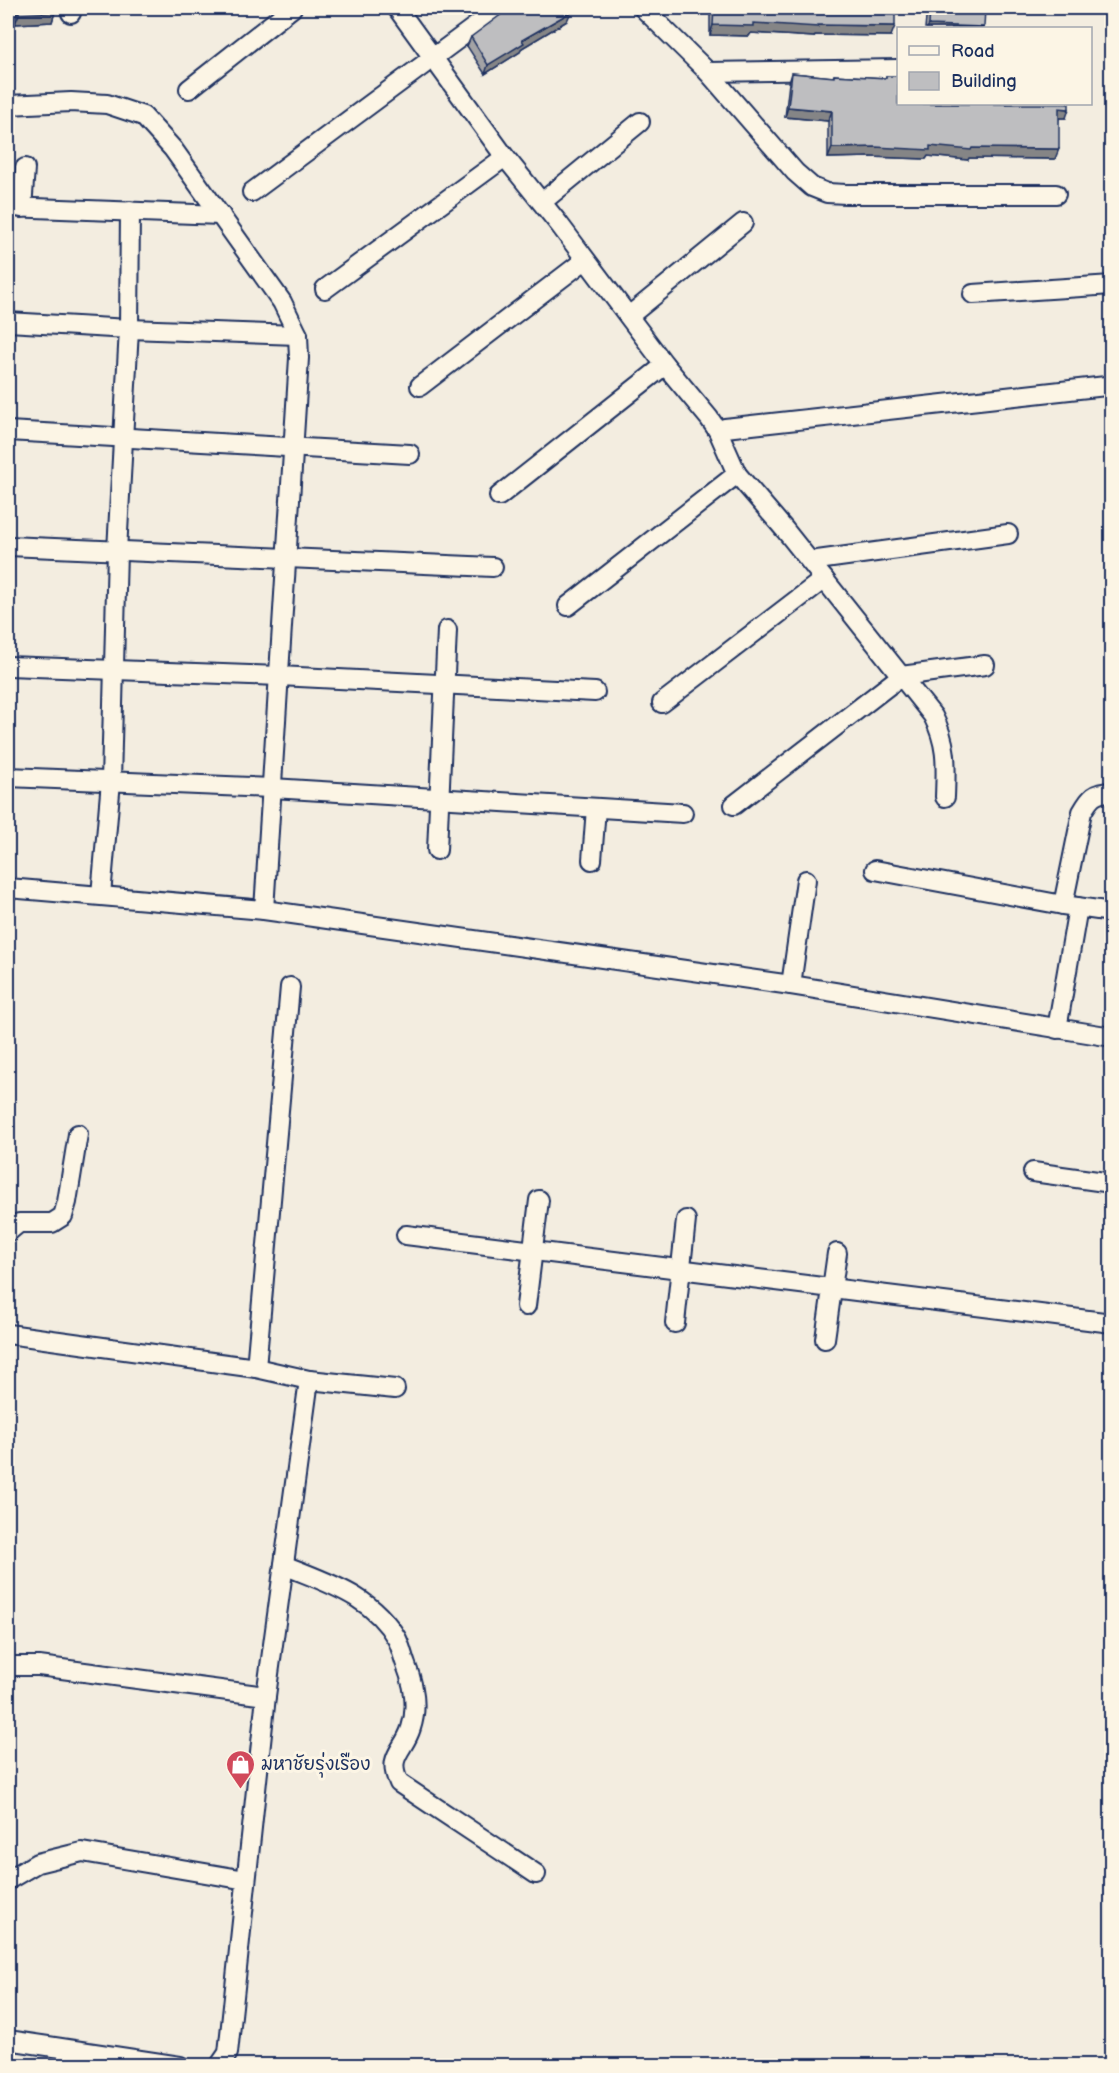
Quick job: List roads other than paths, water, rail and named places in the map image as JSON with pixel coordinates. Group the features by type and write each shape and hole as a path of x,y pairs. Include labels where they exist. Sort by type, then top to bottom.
{"street":[{"path":"189,88 292,8"},
{"path":"397,8 505,157 542,202 665,365 697,402 718,431 737,474 810,561 933,716 942,733 946,752 945,797"},
{"path":"252,192 433,56 501,8"},
{"path":"644,8 708,72 795,172 812,187 827,193 1056,194"},
{"path":"708,72 897,69"},
{"path":"8,105 71,102 107,104 143,116 173,149 221,215 282,302 298,335 299,358 264,910"},
{"path":"542,202 640,122"},
{"path":"325,289 505,157"},
{"path":"25,168 15,207 221,215"},
{"path":"101,895 111,781 112,670 129,329 130,212"},
{"path":"629,316 743,224"},
{"path":"420,386 585,260"},
{"path":"974,294 1112,285"},
{"path":"8,322 298,335"},
{"path":"500,496 665,365"},
{"path":"718,431 725,428 1106,386 1112,383"},
{"path":"8,431 410,454"},
{"path":"568,606 737,474"},
{"path":"810,561 1008,534"},
{"path":"8,546 494,567"},
{"path":"662,703 824,579"},
{"path":"437,850 447,630"},
{"path":"734,805 901,676 985,665"},
{"path":"8,666 279,676 596,692"},
{"path":"8,777 272,788 683,813"},
{"path":"1057,1029 1082,812 1089,800 1101,792 1112,792"},
{"path":"592,860 596,807"},
{"path":"875,870 1112,912"},
{"path":"791,985 806,880"},
{"path":"8,888 264,910 791,985 1112,1037"},
{"path":"256,1368 290,987"},
{"path":"8,1232 19,1223 52,1223 63,1216 78,1134"},
{"path":"1033,1172 1112,1183"},
{"path":"525,1306 539,1200"},
{"path":"675,1323 686,1220"},
{"path":"406,1236 1112,1323"},
{"path":"825,1340 837,1254"},
{"path":"8,1334 256,1368 309,1380 395,1389"},
{"path":"219,2066 228,2053 266,1695 309,1380"},
{"path":"284,1564 352,1594 372,1607 397,1640 412,1680 415,1709 411,1730 395,1758 393,1772 399,1783 536,1874"},
{"path":"8,1666 39,1666 266,1695"},
{"path":"8,1880 37,1863 82,1852 246,1880"},
{"path":"8,2040 180,2066"}],"place":[{"name":"มหาชัยรุ่งเรือง","path":"240,1790"}]}
